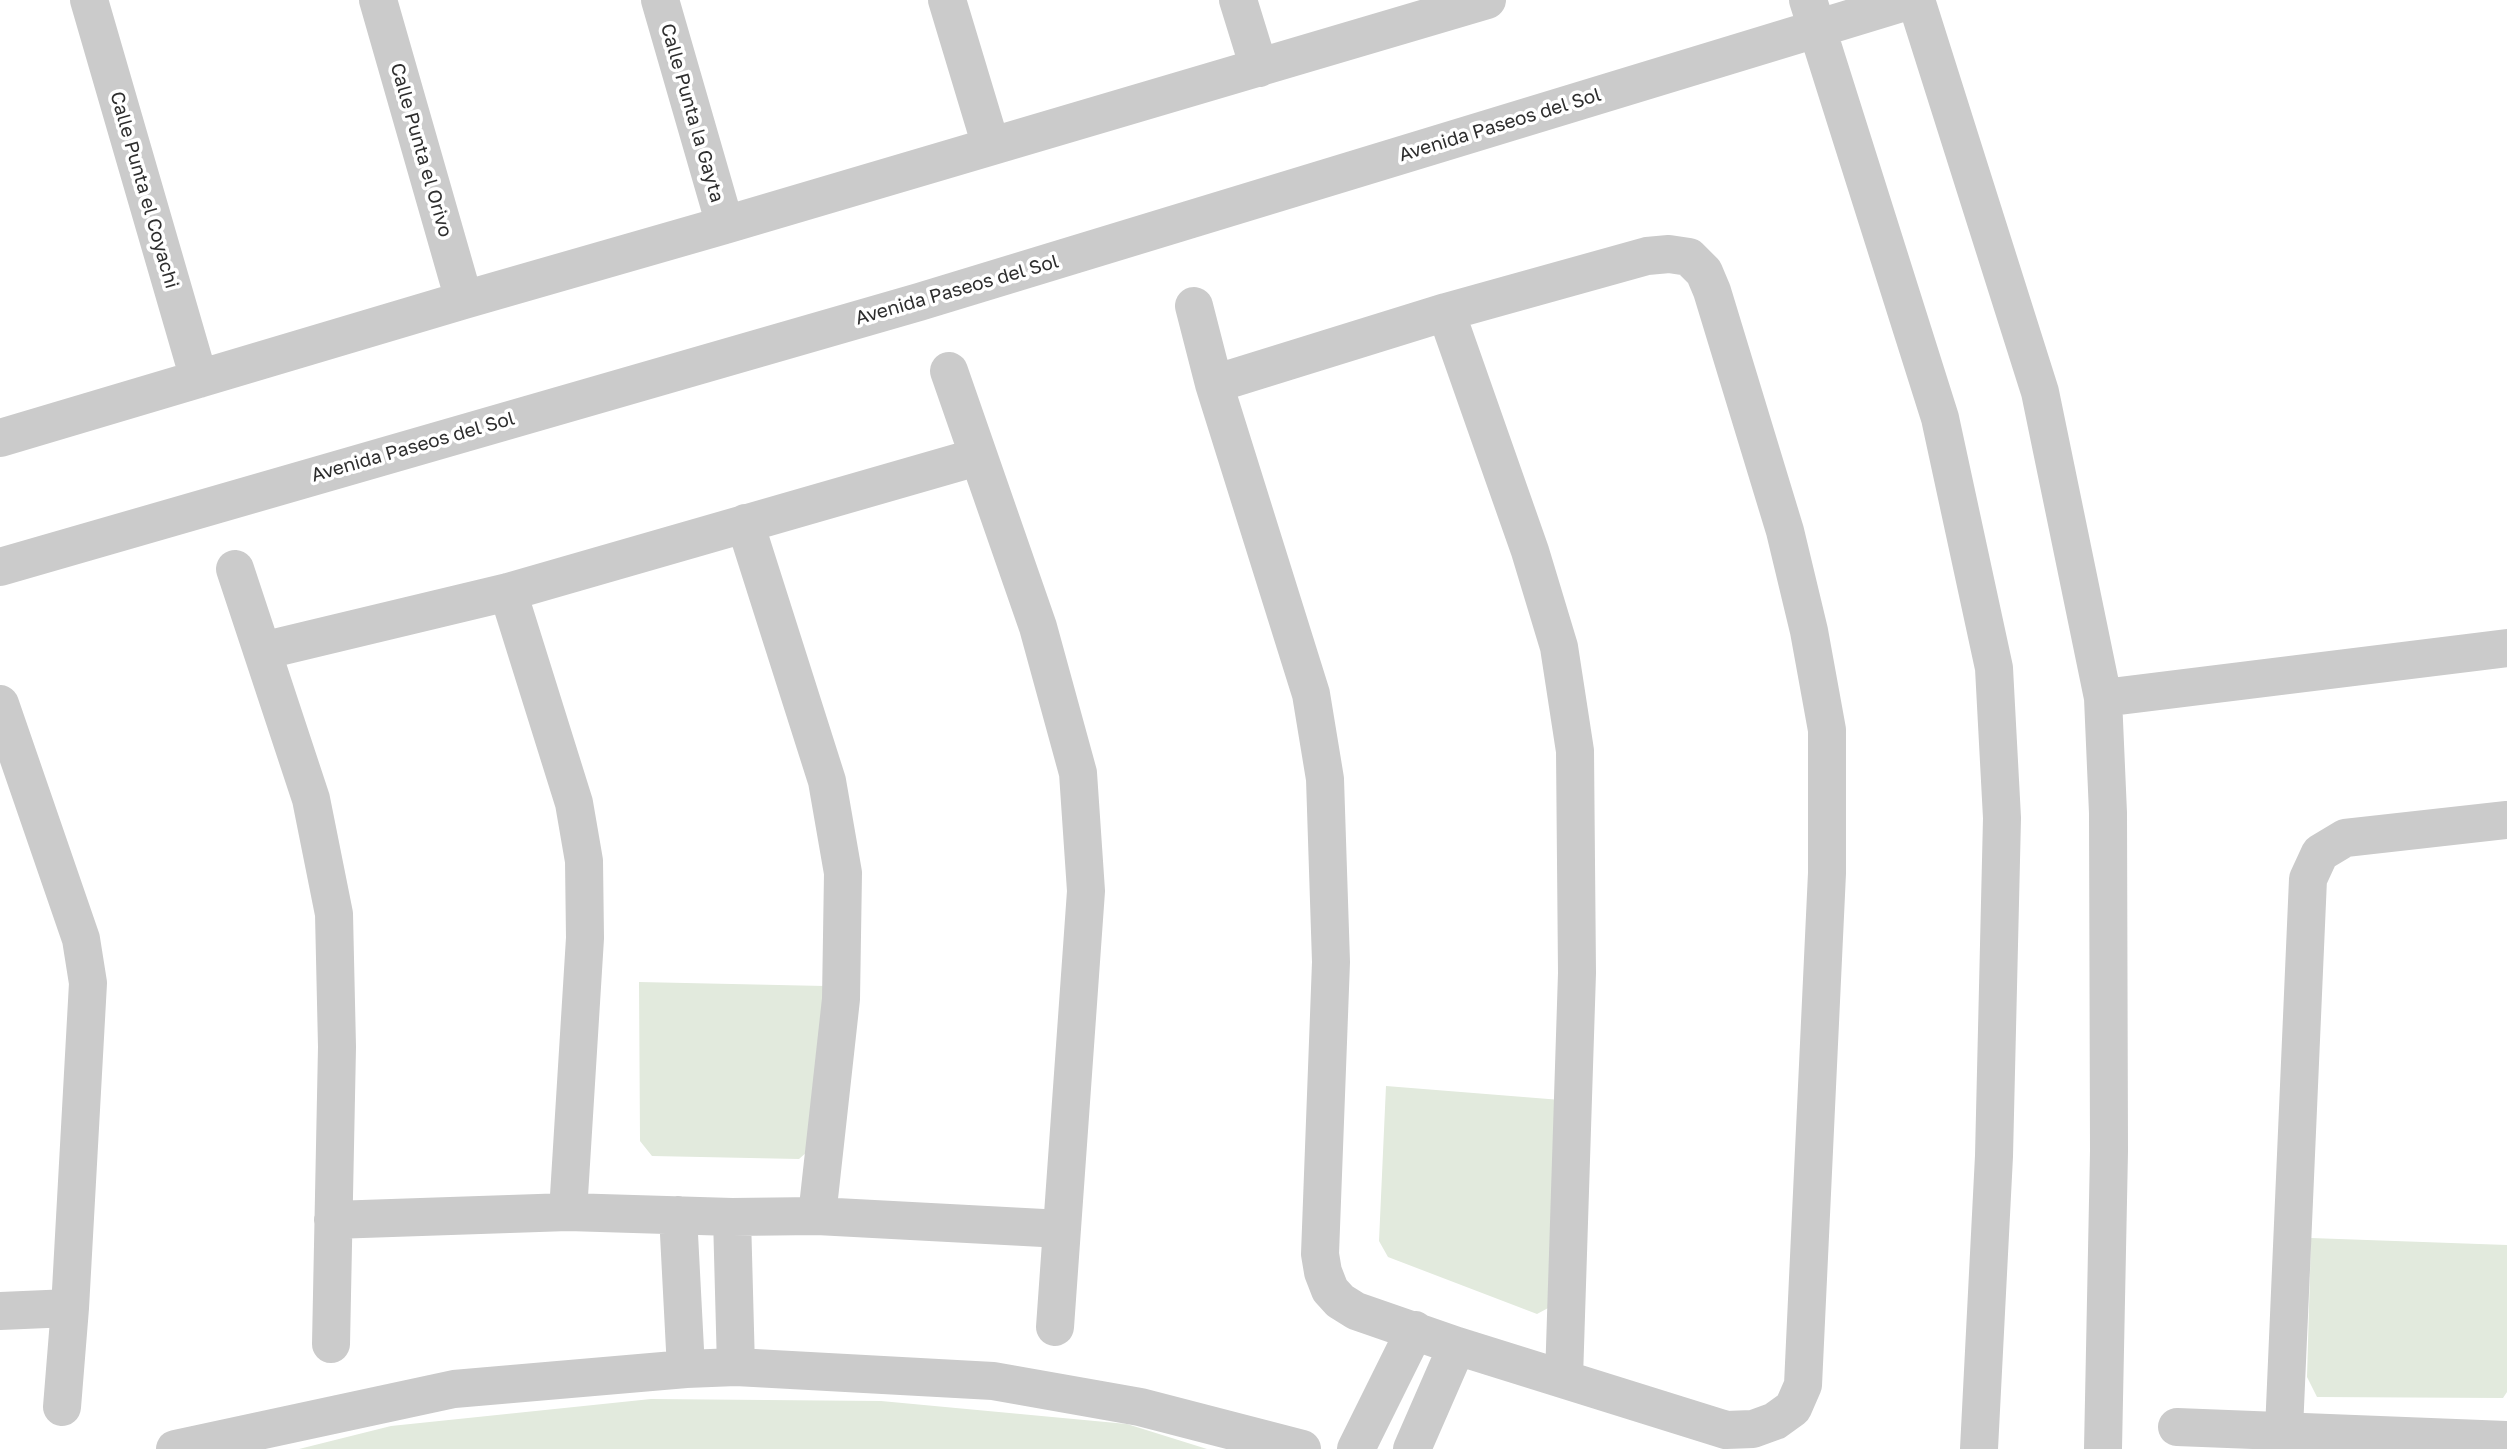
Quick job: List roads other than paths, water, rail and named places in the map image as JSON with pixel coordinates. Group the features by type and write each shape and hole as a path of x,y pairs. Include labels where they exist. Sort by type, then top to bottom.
{"street":[{"name":"Calle Punta el Coyachi","path":"89,0 199,379"},
{"name":"Calle Punta el Orivo","path":"378,0 464,300"},
{"name":"Calle Punta la Gayta","path":"660,0 725,225"},
{"path":"947,0 991,146"},
{"path":"1238,0 1259,68"},
{"path":"0,438 1487,0"},
{"name":"Avenida Paseos del Sol","path":"0,567 919,302 1812,14 1911,0"},
{"path":"1916,0 2039,392 2103,698 2108,813 2109,1151 2103,1449"},
{"path":"1812,14 1940,418 1994,668 2002,818 1994,1156 1979,1449"},
{"path":"1194,306 1214,384 1311,694 1325,779 1331,962 1320,1254 1330,1290 1340,1301 1356,1311 1457,1346 1726,1430 1753,1429 1775,1421 1793,1408 1803,1385 1827,873 1827,730 1809,631 1786,531 1704,272 1689,257 1669,254 1647,256 1446,312 1214,384"},
{"path":"1446,312 1530,551 1559,647 1574,751 1577,973 1564,1378"},
{"path":"949,371 1038,627 1078,773 1086,891 1055,1327"},
{"path":"262,651 508,592 977,457"},
{"path":"745,523 827,781 843,873 841,999 817,1216"},
{"path":"235,569 311,799 334,914 337,1047 331,1344"},
{"path":"508,592 574,803 584,861 585,938 568,1212"},
{"path":"2103,698 2507,648"},
{"path":"0,704 7,745 81,939 88,983 62,1406"},
{"path":"2284,1430 2308,879 2320,853 2345,838 2507,820"},
{"path":"332,1220 568,1212 732,1217 817,1216 1062,1229"},
{"path":"678,1214 686,1369"},
{"path":"732,1217 736,1367"},
{"path":"0,1311 70,1308"},
{"path":"1356,1449 1415,1330"},
{"path":"1412,1449 1457,1346"},
{"path":"175,1449 454,1389 736,1367 993,1381 1140,1406 1302,1449"},
{"path":"2176,1427 2507,1440"}]}
